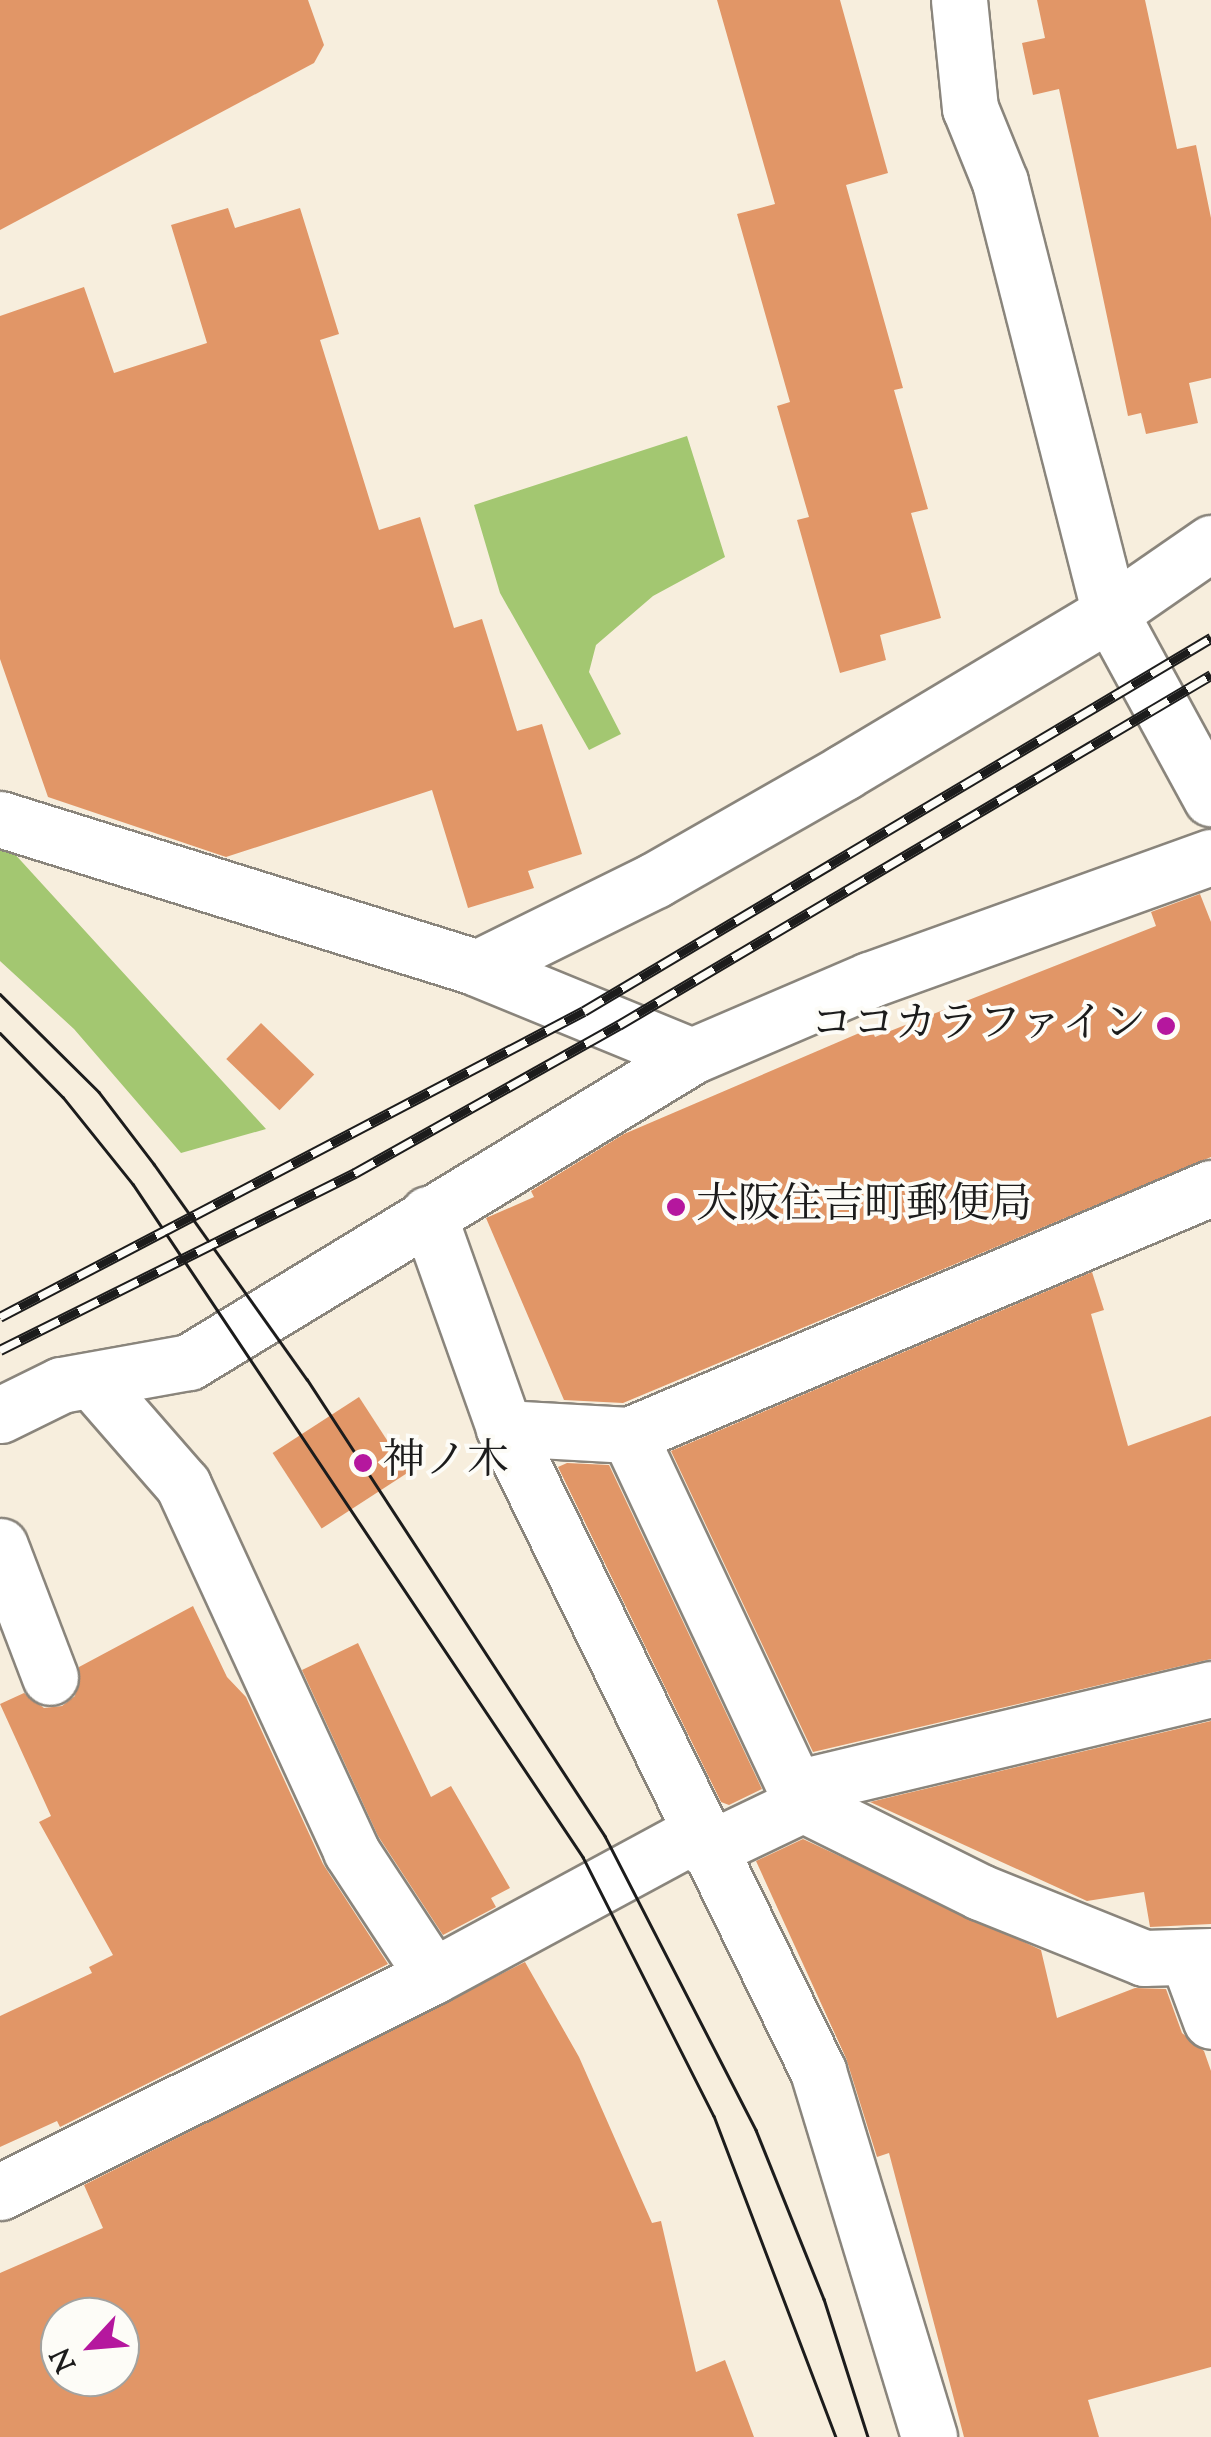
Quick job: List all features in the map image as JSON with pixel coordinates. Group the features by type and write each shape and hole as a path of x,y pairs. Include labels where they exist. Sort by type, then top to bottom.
{"street":[{"path":"959,0 970,108 1000,182 1110,613 1211,798"},
{"path":"477,968 655,880 1110,613 1211,543"},
{"path":"3,813 477,968 692,1056"},
{"path":"0,1414 61,1385 95,1384 189,1362 692,1056 868,980 1211,857"},
{"path":"504,1428 629,1435 1211,1188"},
{"path":"428,1214 504,1428 702,1841 818,2071 930,2437"},
{"path":"95,1384 183,1484 351,1851 433,1976"},
{"path":"629,1435 800,1796 998,1900 1144,1958 1199,1958 1211,2021"},
{"path":"0,1546 50,1677"},
{"path":"0,2192 702,1841 800,1796 1211,1690"}],"green space":[{"path":"687,436 725,557 653,596 596,645 589,672 621,734 589,750 500,593 474,505"},
{"path":"0,846 12,851 266,1129 181,1153 74,1029 0,961"}],"building":[{"path":"0,0 308,0 324,45 314,63 0,230"},
{"path":"717,0 840,0 888,173 846,185 903,388 894,390 928,509 911,513 941,618 880,635 886,660 840,673 797,520 809,517 777,406 790,402 737,214 775,204"},
{"path":"1037,0 1145,0 1177,149 1196,145 1211,218 1211,378 1189,383 1198,423 1146,434 1141,413 1128,416 1059,89 1033,95 1022,43 1045,38"},
{"path":"228,208 235,228 300,208 339,334 320,340 379,530 420,517 454,628 482,619 517,731 542,724 582,854 528,871 534,888 468,908 432,790 226,857 48,797 0,659 0,316 84,287 114,373 207,343 171,225"},
{"path":"1200,894 1211,922 1211,1157 623,1403 564,1400 486,1218 534,1197 531,1191 624,1134 871,1028 875,1037 1156,926 1151,912"},
{"path":"261,1023 314,1074 279,1110 226,1059"},
{"path":"1092,1272 1104,1310 1091,1314 1128,1446 1211,1416 1211,1659 813,1752 671,1451"},
{"path":"359,1397 408,1472 322,1529 273,1453"},
{"path":"567,1463 609,1465 762,1789 729,1805 721,1802 558,1467"},
{"path":"193,1606 227,1677 246,1697 323,1864 388,1964 60,2127 57,2121 0,2147 0,2016 92,1973 89,1967 113,1955 39,1822 51,1816 0,1704 24,1693 44,1708 62,1706 75,1696 79,1667"},
{"path":"358,1643 431,1797 451,1786 510,1888 491,1898 496,1907 443,1935 378,1836 302,1670"},
{"path":"1211,1721 1211,1924 1150,1927 1144,1892 1087,1901 870,1802"},
{"path":"803,1839 1041,1950 1057,2018 1135,1988 1166,1989 1182,2033 1204,2051 1211,2071 1211,2367 1088,2400 1099,2437 964,2437 889,2153 877,2157 846,2058 756,1861"},
{"path":"525,1962 579,2057 652,2223 661,2221 696,2372 725,2360 754,2437 0,2437 0,2273 103,2228 84,2185"}],"tram line":[{"path":"0,994 99,1092 154,1164 307,1379 605,1836 756,2130 824,2299 868,2437"},
{"path":"0,1033 63,1097 133,1184 583,1857 714,2116 836,2437"}],"railway":[{"path":"0,1317 584,1011 1211,638"},
{"path":"0,1350 355,1173 619,1025 1211,675"}],"place":[{"name":"ココカラファイン","path":"1166,1026"},
{"name":"大阪住吉町郵便局","path":"676,1207"},
{"name":"神ノ木","path":"363,1463"}]}
